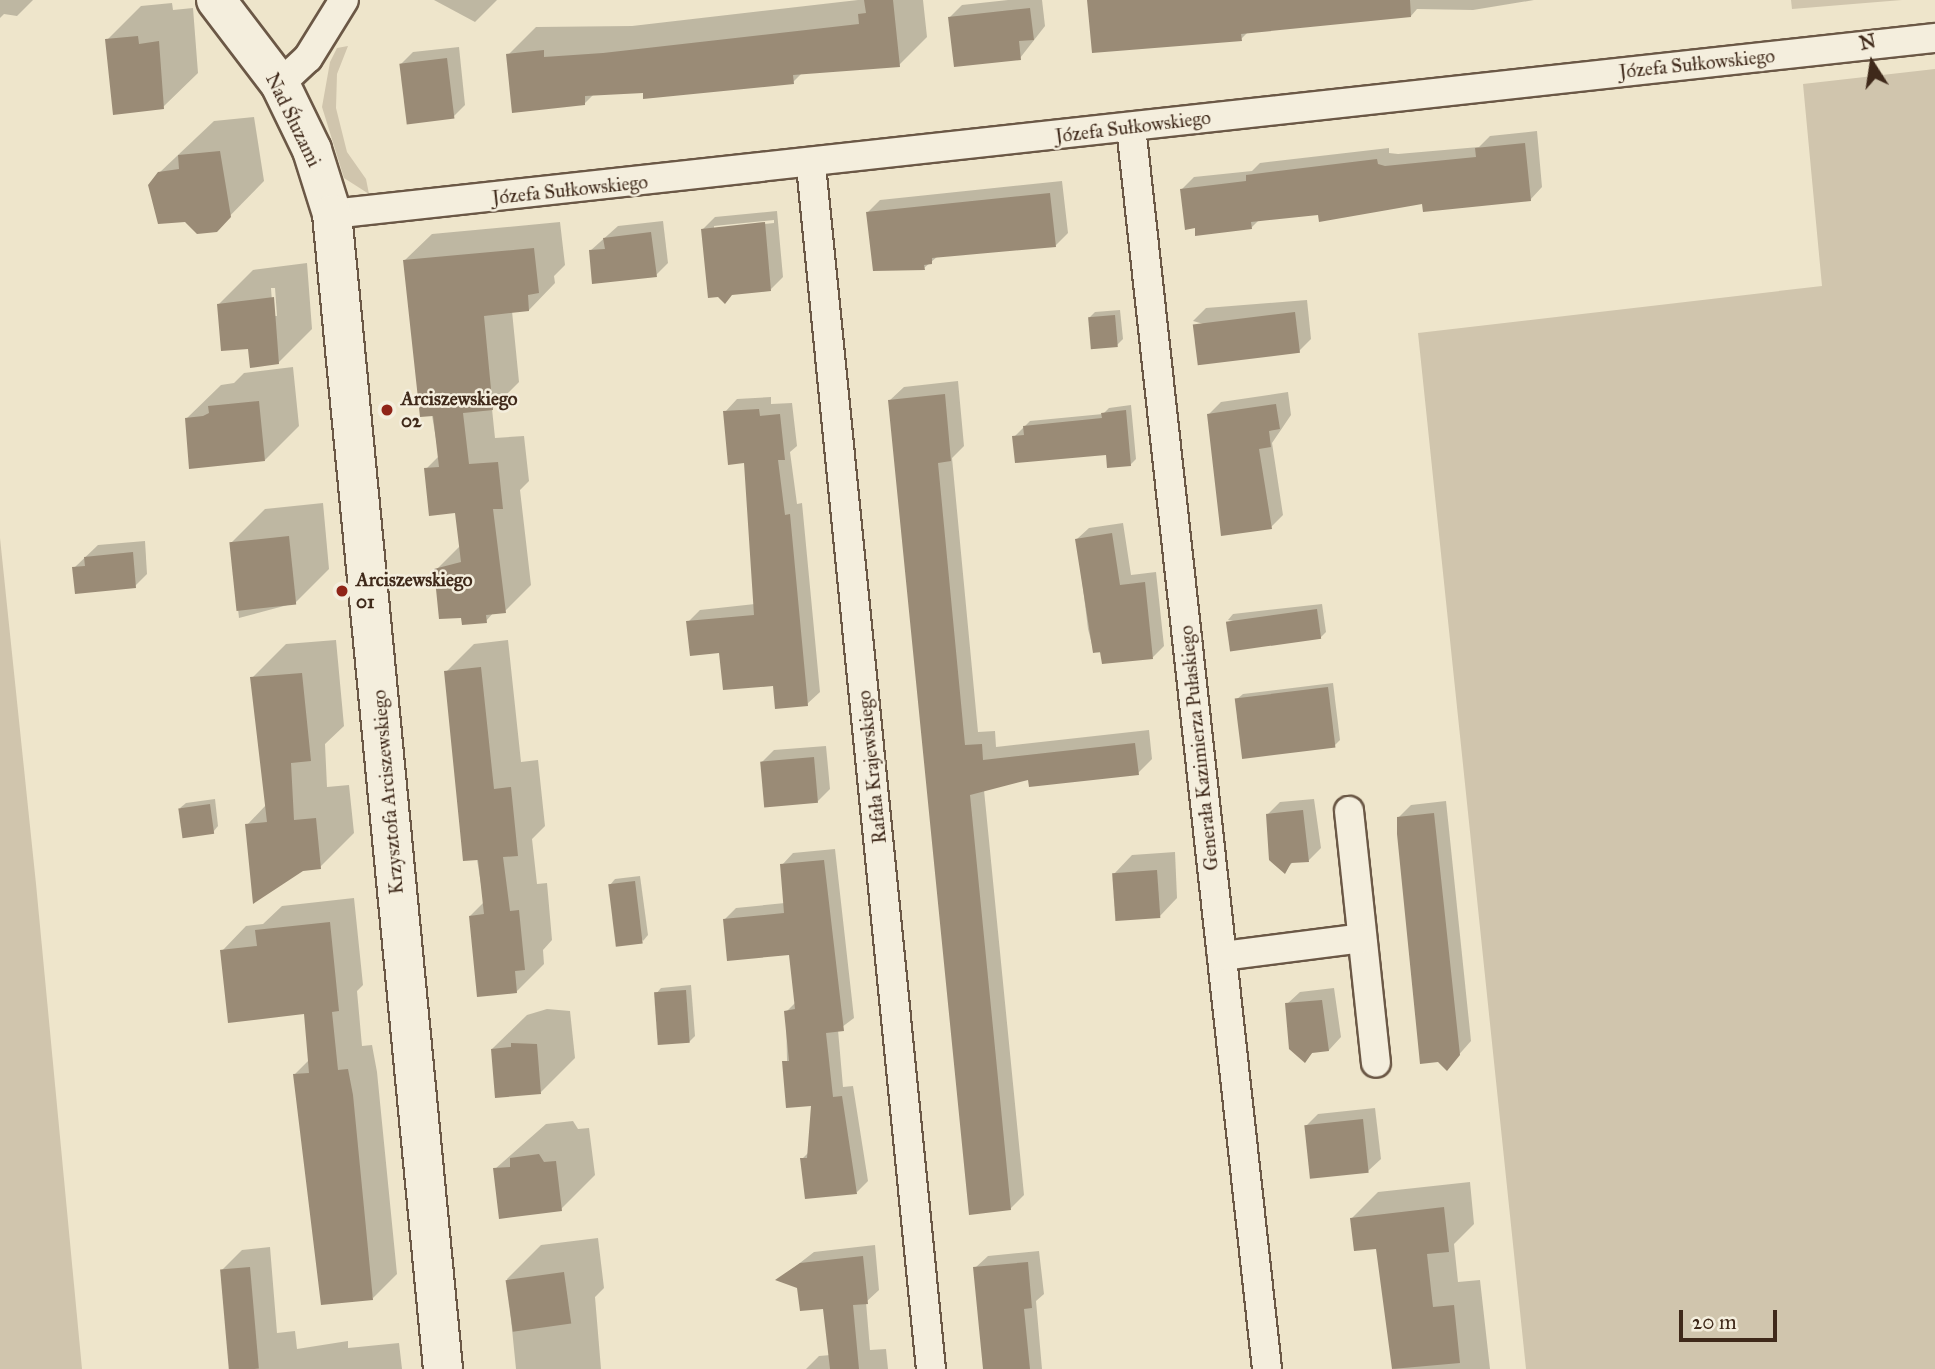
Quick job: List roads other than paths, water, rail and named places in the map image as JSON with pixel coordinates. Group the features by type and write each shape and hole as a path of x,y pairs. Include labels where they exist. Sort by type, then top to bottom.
{"street":[{"name":"Nad Śluzami","path":"216,0 280,84 312,150 332,214"},
{"path":"280,84 309,58 344,0"},
{"name":"Józefa Sułkowskiego","path":"332,214 811,164 1935,38"},
{"name":"Generała Kazimierza Pułaskiego","path":"1131,127 1267,1369"},
{"name":"Rafała Krajewskiego","path":"811,164 931,1369"},
{"name":"Krzysztofa Arciszewskiego","path":"332,214 443,1369"},
{"path":"1349,811 1376,1063"},
{"path":"1222,956 1362,938"}],"place":[{"name":"Arciszewskiego 02","path":"387,410"},
{"name":"Arciszewskiego 01","path":"342,591"}]}
